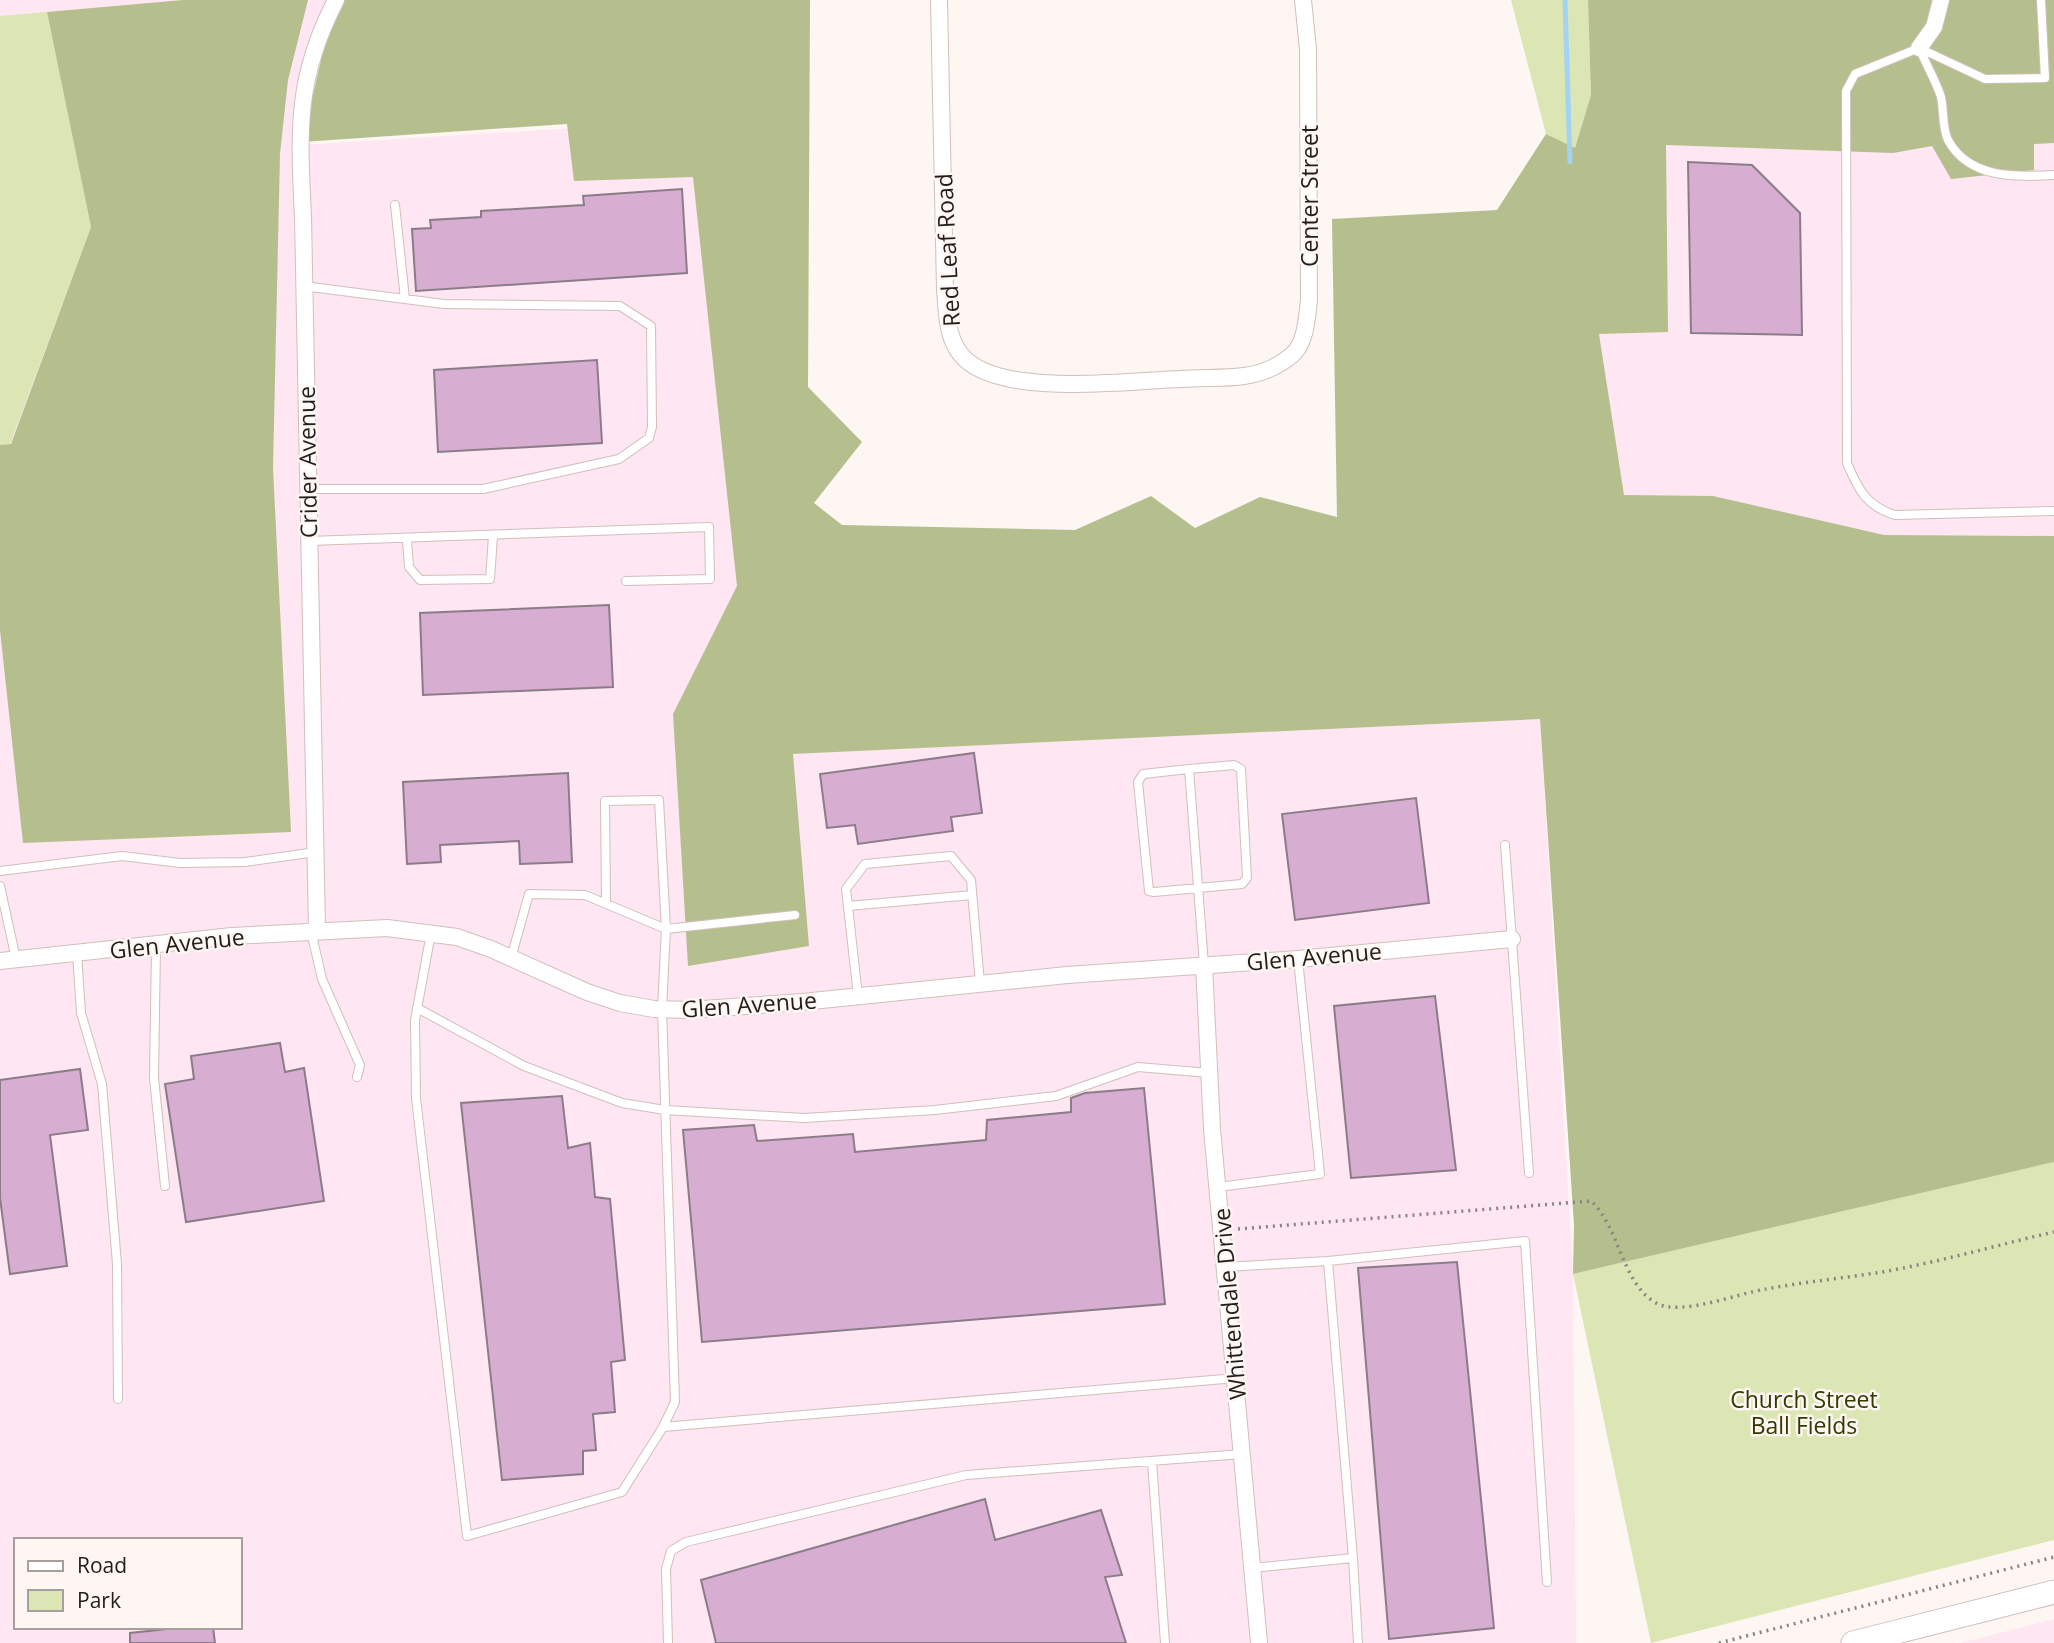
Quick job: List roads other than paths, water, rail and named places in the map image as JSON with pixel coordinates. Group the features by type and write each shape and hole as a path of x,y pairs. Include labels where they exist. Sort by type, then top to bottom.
{"main road":[{"path":"1853,1643 1895,1638 2054,1592"}],"street":[{"name":"Crider Avenue","path":"314,930 316,852 303,217 298,145 301,102 312,53 335,0"},
{"name":"Red Leaf Road","path":"939,0 946,312 949,332 965,360 1005,377 1062,384 1244,376 1264,371"},
{"name":"Center Street","path":"1264,371 1295,353 1303,335 1309,300 1308,49 1303,0"},
{"path":"1919,48 1934,27 1941,0"},
{"name":"Glen Avenue","path":"8,960 314,930 387,928 457,937 587,992 620,1003 662,1009 724,1009 980,983 1298,959 1512,939"},
{"name":"Whittendale Drive","path":"1204,965 1218,1187 1259,1643"}],"lane":[{"path":"2042,0 2045,78 1985,79 1919,48 1855,74 1846,91 1847,463 1863,497 1877,509 1895,514 2054,510"},
{"path":"1919,48 1941,96 1947,138 1958,152 1992,174 2009,177 2054,175"},
{"path":"395,205 405,299"},
{"path":"303,286 444,304 620,306 650,326 652,426 649,438 619,458 483,489 308,489"},
{"path":"309,541 407,540 709,527 710,579 626,581"},
{"path":"407,540 409,567 420,580 490,579 493,536"},
{"path":"1234,765 1241,769 1247,878 1242,884 1154,892 1147,887 1139,778 1143,774 1189,769 1234,765"},
{"path":"1189,769 1204,965"},
{"path":"431,933 417,1008 416,1098 467,1536 622,1492 663,1427 675,1402 662,1009 666,929 659,800 605,801 606,904"},
{"path":"1505,845 1530,1173"},
{"path":"0,871 122,856 180,863 245,862 316,852"},
{"path":"859,996 846,890 865,864 890,861 951,856 971,880 980,983"},
{"path":"0,886 8,960"},
{"path":"511,958 529,894 585,895 666,929 795,915"},
{"path":"848,906 972,895"},
{"path":"314,930 322,978 360,1065 358,1077"},
{"path":"156,945 155,1078 165,1186"},
{"path":"77,953 81,1013 102,1084 117,1264 118,1399"},
{"path":"1218,1187 1320,1174 1298,959"},
{"path":"417,1008 524,1066 622,1103 665,1110 804,1118 935,1111 1056,1096 1138,1067 1209,1073"},
{"path":"1225,1267 1328,1261 1525,1241 1547,1582"},
{"path":"1328,1261 1358,1643"},
{"path":"663,1427 1236,1378"},
{"path":"668,1643 666,1569 671,1551 686,1542 966,1475 1242,1454"},
{"path":"1152,1461 1165,1643"},
{"path":"1252,1568 1353,1558"}],"waterway":[{"path":"1565,0 1570,162"}],"park label":[{"name":"Church Street Ball Fields","path":"1804,1412"}]}
